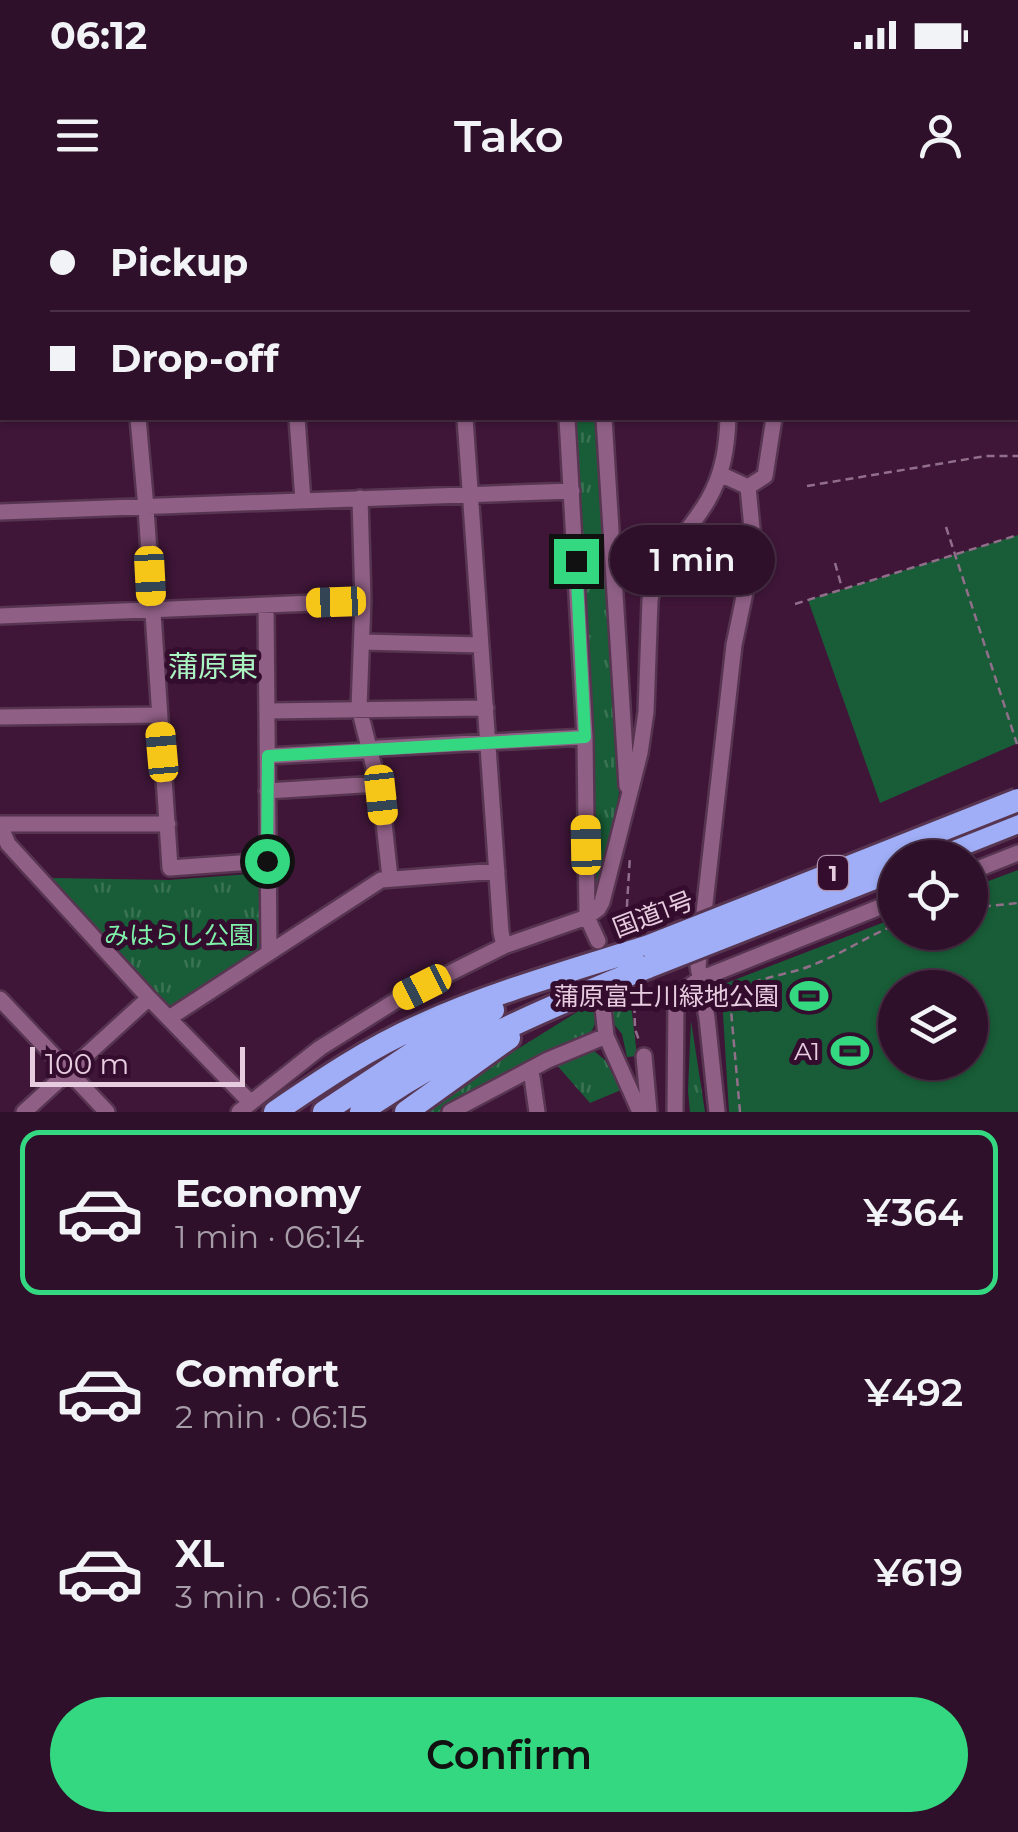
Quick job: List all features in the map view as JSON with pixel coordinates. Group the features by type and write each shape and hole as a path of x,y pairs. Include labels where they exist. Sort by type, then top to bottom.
{"highway":[{"name":"国道1号","path":"324,1112 462,1026 562,979 1018,800"},
{"path":"972,840 1018,822"},
{"name":"国道1号","path":"362,1112 474,1042 579,995 642,950 878,875"},
{"path":"275,1112 354,1060 421,1025 490,998 642,950"},
{"path":"406,1112 507,1040 579,995"}],"street":[{"path":"138,420 170,868 267,861"},
{"path":"297,420 303,501"},
{"path":"465,420 504,946"},
{"path":"567,420 585,737 587,917 598,941 603,910 610,904 640,753 653,587 668,554 708,500 720,474 728,420"},
{"path":"604,420 628,800"},
{"path":"748,487 766,476 774,420"},
{"path":"720,474 748,487"},
{"path":"717,1112 698,966 734,646 754,549 748,487"},
{"path":"0,512 572,491"},
{"path":"360,498 363,601 358,708 378,784 390,878"},
{"path":"0,616 363,601"},
{"path":"266,606 269,952"},
{"path":"362,642 481,645"},
{"path":"267,711 486,708"},
{"path":"0,717 159,716"},
{"path":"268,756 585,737"},
{"path":"267,791 378,784"},
{"path":"168,824 0,825 8,844 170,1018 245,1107 320,1048 400,998 504,946 587,917 610,904"},
{"path":"988,865 1018,853"},
{"path":"170,1018 381,880 498,871"},
{"path":"675,1112 676,1000 683,991 700,979 878,909"},
{"path":"24,1112 149,998"},
{"path":"0,999 107,1112"},
{"path":"602,1008 606,1036 640,1112"},
{"path":"450,1112 548,1060 606,1036"},
{"path":"644,1056 649,1112"},
{"path":"529,1070 537,1112"}],"path":[{"path":"808,486 986,456 1018,456"},
{"path":"946,526 1016,744"},
{"path":"796,604 1018,535"},
{"path":"835,562 843,589"},
{"path":"629,882 627,904 642,950"},
{"path":"988,906 1018,903"},
{"path":"610,904 627,904"},
{"path":"740,1112 732,994 758,981 817,964 878,932"},
{"path":"634,990 635,1028"}],"green space":[{"path":"573,420 596,420 620,782 616,823 595,905 592,897 587,657"},
{"path":"1018,535 1018,743 880,803 808,600"},
{"name":"蒲原富士川緑地公園","path":"1018,870 1018,1112 729,1112 724,984 878,925 878,950 988,950 988,881"},
{"name":"みはらし公園","path":"262,873 264,949 169,1007 51,878 169,880"},
{"path":"630,996 637,1056 627,1057 609,1003 594,1011 595,1024 588,1035 439,1112 416,1112 582,1009"},
{"path":"691,1021 705,1112 690,1112"},
{"path":"594,1051 605,1060 621,1090 590,1103 555,1063"}],"place":[{"name":"蒲原富士川緑地公園","path":"809,996"},
{"name":"A1","path":"850,1051"}],"district":[{"name":"蒲原東","path":"213,666"}],"route":[{"path":"267,861 268,756 585,737 576,561"}]}
